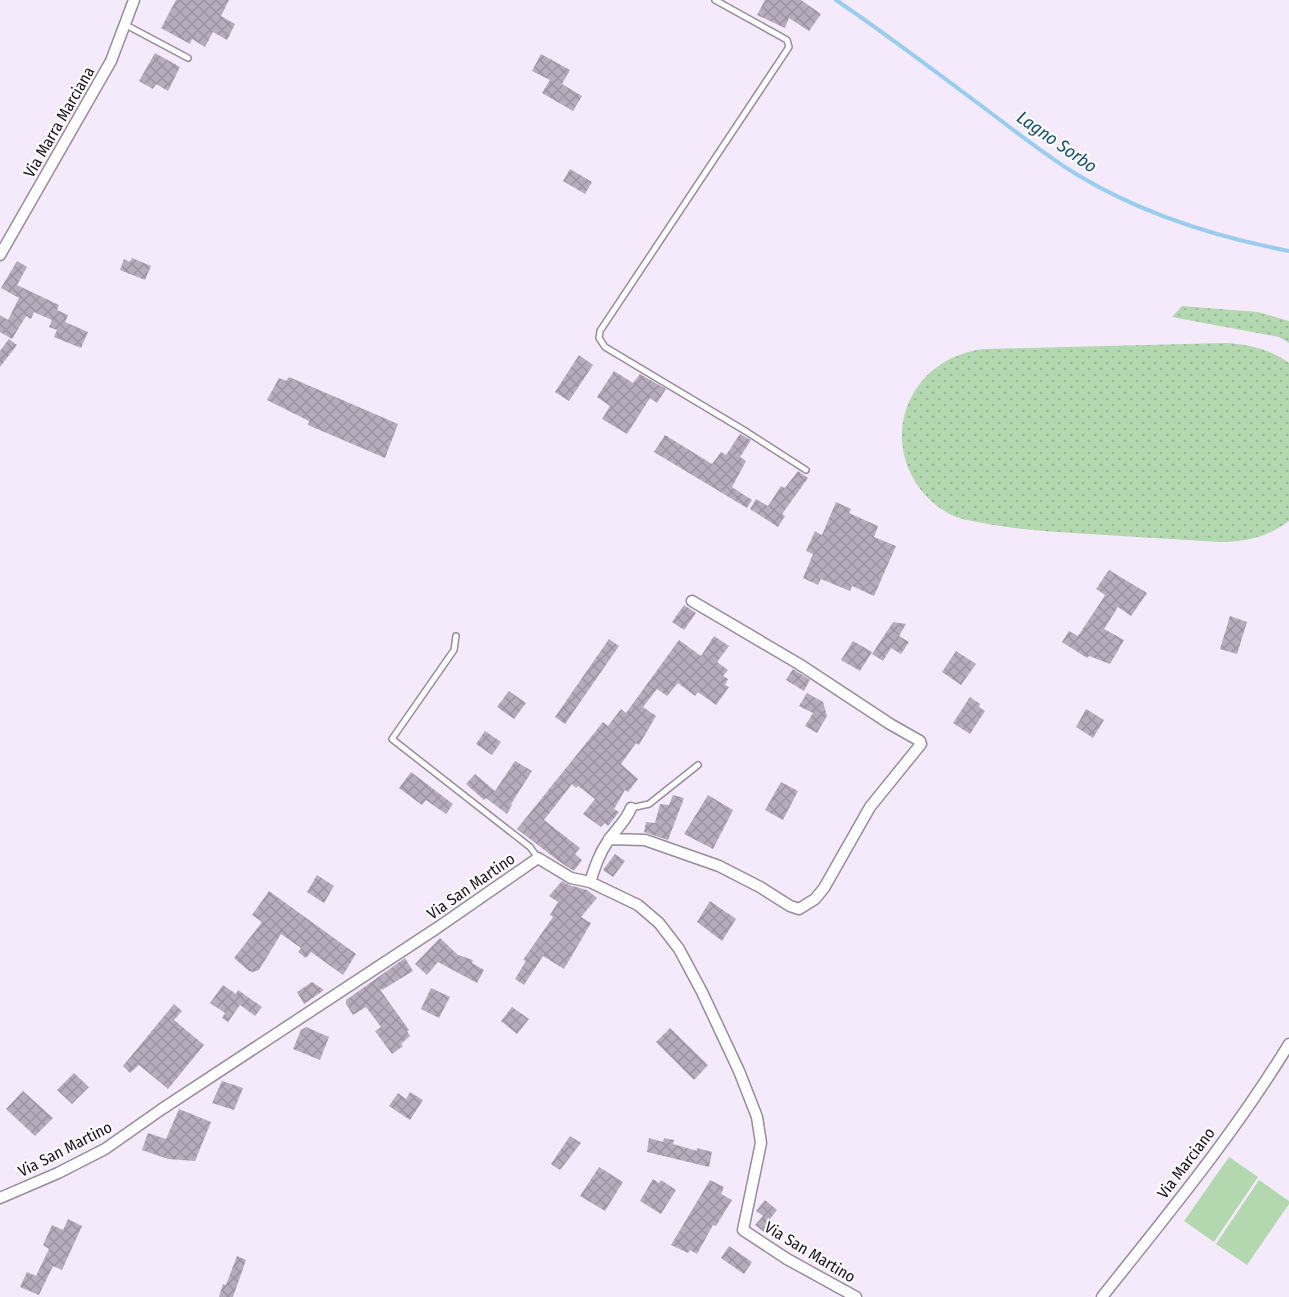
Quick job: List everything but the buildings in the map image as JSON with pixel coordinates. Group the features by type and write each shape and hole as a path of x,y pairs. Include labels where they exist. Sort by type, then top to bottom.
{"street":[{"name":"Via Marra Marciana","path":"0,255 111,61 134,0"},
{"path":"609,839 645,840 719,866 799,909 815,899 824,888 870,807 921,744 920,741 799,664 692,600"},
{"path":"590,882 598,857 609,839 627,819 631,808"},
{"name":"Via San Martino","path":"0,1198 58,1173 105,1149 538,858 571,878 590,882 638,905 659,923 679,949 739,1071 757,1117 761,1143 743,1230 787,1259 856,1297"},
{"name":"Via Marciano","path":"1102,1297 1222,1142 1271,1074 1289,1044"}],"lane":[{"path":"715,0 787,40 789,47 600,331 599,338 605,347 806,470"},
{"path":"125,25 188,58"},
{"path":"456,636 454,650 392,739 530,847 538,858"},
{"path":"631,808 650,804 698,765"}],"green space":[{"path":"1182,306 1258,312 1289,321 1289,343 1279,337 1172,317"},
{"path":"1224,343 1258,348 1289,363 1289,521 1264,535 1247,540 1219,542 1016,528 959,518 941,509 928,498 918,486 904,456 903,423 913,395 919,384 937,367 958,355 983,349"},
{"path":"1229,1157 1258,1177 1214,1242 1184,1221"},
{"path":"1259,1180 1289,1201 1289,1204 1247,1265 1216,1244"}],"waterway":[{"name":"Lagno Sorbo","path":"836,0 1042,151 1101,188 1126,201 1179,222 1234,239 1289,251"}]}
